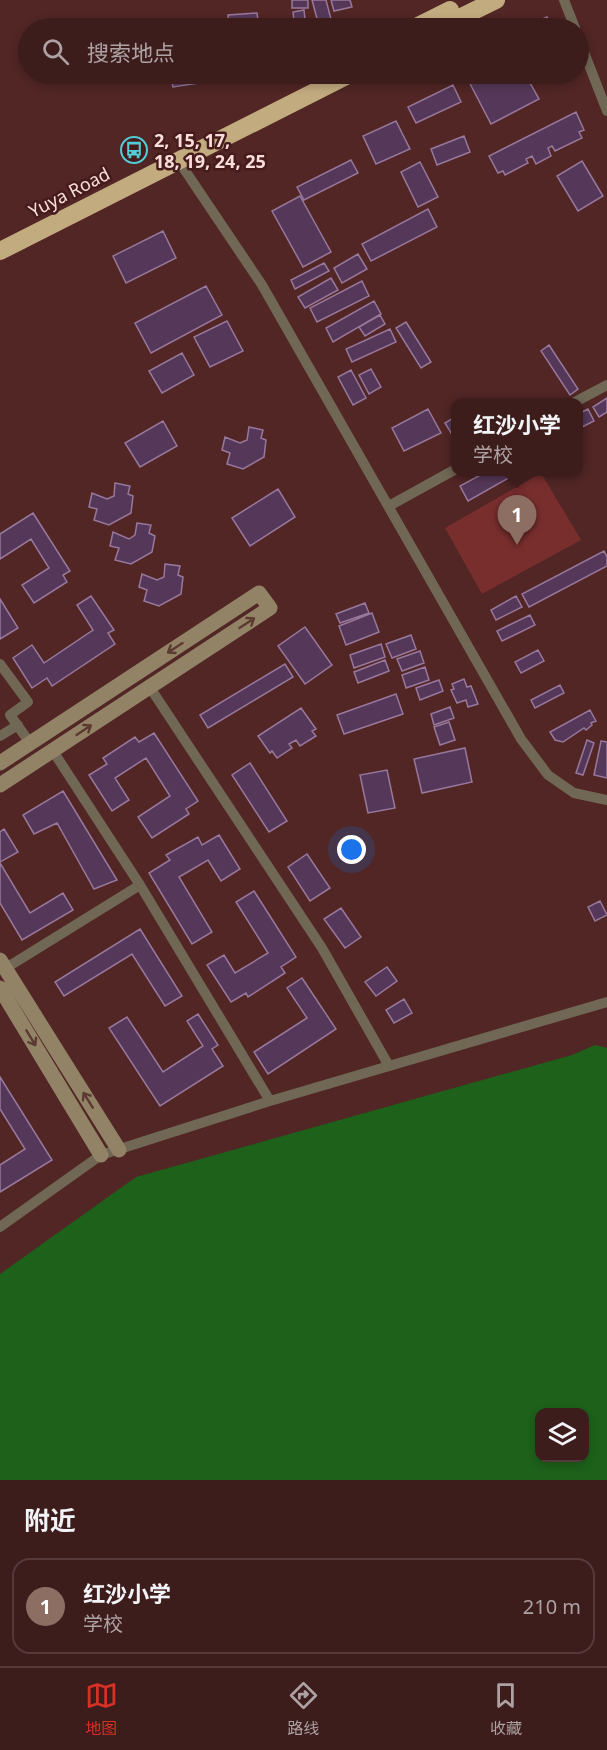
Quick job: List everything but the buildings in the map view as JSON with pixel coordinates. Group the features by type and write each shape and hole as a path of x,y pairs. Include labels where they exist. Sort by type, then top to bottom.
{"highway":[{"path":"434,18 471,0"},
{"path":"459,18 496,0"},
{"name":"Yuya Road","path":"0,238 305,84"},
{"name":"Yuya Road","path":"0,251 330,84"}],"street":[{"path":"564,0 571,18"},
{"path":"589,63 607,111"},
{"path":"178,160 262,285 521,739 548,775 574,793 607,800"},
{"path":"583,398 607,385"},
{"path":"388,506 451,472"},
{"path":"0,763 259,593 270,608 0,785"},
{"path":"0,664 28,702 10,715 30,743"},
{"path":"148,686 316,939 389,1066"},
{"path":"0,736 18,725"},
{"path":"53,751 140,885 270,1101"},
{"path":"119,1150 3,964 140,885"},
{"path":"0,988 101,1155"},
{"path":"0,1227 101,1155 270,1101 607,1002"}],"shaded area":[{"path":"536,476 543,476 581,540 482,594 445,528"},
{"path":"595,1045 607,1048 607,1480 0,1480 0,1274 136,1177 572,1055"}],"place":[{"name":"2, 15, 17, 18, 19, 24, 25","path":"134,150"},
{"name":"红沙小学","path":"517,545"}]}
